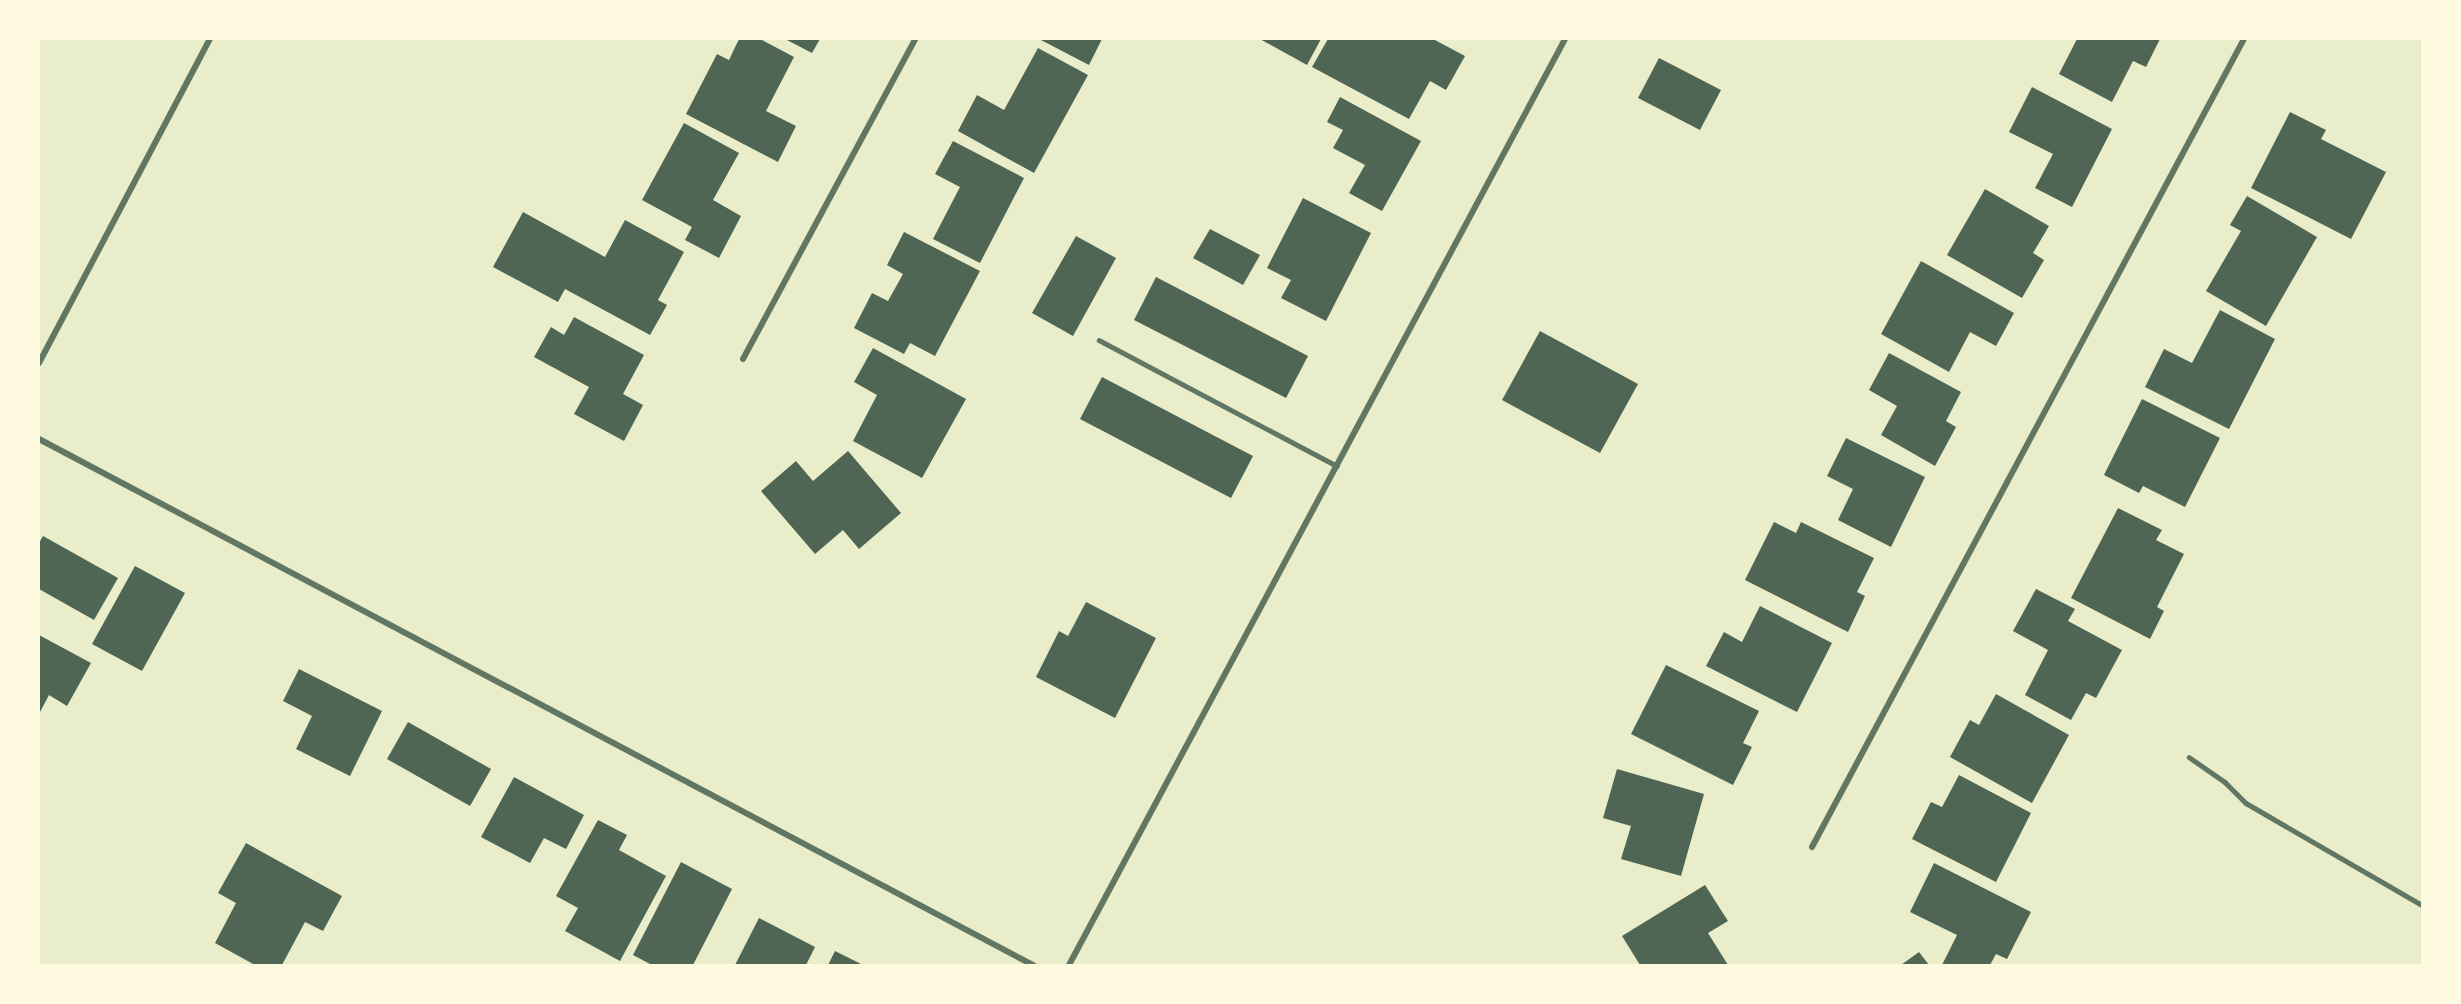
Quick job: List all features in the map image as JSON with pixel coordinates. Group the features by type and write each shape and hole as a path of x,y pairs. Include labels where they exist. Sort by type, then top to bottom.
{"street":[{"path":"39,363 210,39"},
{"path":"743,359 915,39"},
{"path":"1069,965 1565,39"},
{"path":"1812,847 2244,39"},
{"path":"39,439 1032,965"}],"lane":[{"path":"1099,340 1337,466"},
{"path":"2189,757 2225,782 2246,803 2422,905"}],"building":[{"path":"739,39 760,39 794,57 766,111 796,126 778,162 686,114 717,54 729,60"},
{"path":"785,39 820,39 812,53"},
{"path":"1039,39 1102,39 1089,65"},
{"path":"1260,39 1321,39 1307,65"},
{"path":"1328,39 1433,39 1465,56 1446,90 1430,81 1409,119 1312,67"},
{"path":"2077,39 2160,39 2146,67 2133,61 2112,102 2059,74"},
{"path":"1038,48 1088,75 1034,173 958,131 977,95 1004,110"},
{"path":"1659,58 1721,90 1700,130 1638,98"},
{"path":"2032,87 2112,129 2072,207 2035,188 2053,154 2009,132"},
{"path":"1340,97 1421,141 1382,211 1349,193 1365,165 1333,148 1343,130 1327,122"},
{"path":"2290,112 2326,130 2321,139 2386,172 2351,239 2251,188"},
{"path":"684,123 739,153 713,200 741,216 719,258 685,240 692,227 642,200"},
{"path":"953,141 1024,178 980,263 933,239 960,187 935,174"},
{"path":"1985,189 2049,226 2033,253 2044,260 2022,298 1947,255"},
{"path":"2247,196 2317,237 2266,326 2206,291 2241,231 2230,225"},
{"path":"1303,198 1371,233 1326,321 1281,298 1291,280 1267,268"},
{"path":"523,212 605,257 625,220 684,252 658,300 667,305 650,335 565,289 558,302 493,267"},
{"path":"1210,229 1260,255 1243,285 1193,258"},
{"path":"904,232 980,271 935,356 910,343 904,354 854,328 872,293 888,301 903,274 887,265"},
{"path":"1076,236 1116,258 1073,336 1032,313"},
{"path":"1921,261 2014,313 1996,346 1970,332 1949,372 1881,334"},
{"path":"1156,277 1308,356 1286,398 1134,320"},
{"path":"2220,310 2275,339 2229,429 2145,387 2164,349 2192,363"},
{"path":"574,317 644,355 623,394 643,405 624,441 574,414 589,387 534,357 551,327 564,335"},
{"path":"1540,331 1638,384 1600,453 1502,400"},
{"path":"873,348 966,399 922,478 853,441 877,395 854,382"},
{"path":"1889,353 1961,392 1946,421 1956,427 1935,466 1881,435 1897,406 1869,390"},
{"path":"1102,377 1253,456 1231,498 1080,419"},
{"path":"2142,399 2220,438 2185,507 2143,486 2139,493 2104,475"},
{"path":"1846,438 1925,477 1891,547 1838,520 1853,489 1827,476"},
{"path":"848,451 901,513 859,549 843,530 815,554 761,491 796,461 813,481"},
{"path":"2118,508 2162,530 2156,540 2184,554 2157,607 2164,611 2150,639 2071,598"},
{"path":"1774,522 1796,533 1801,522 1874,558 1857,592 1865,596 1848,632 1745,580"},
{"path":"43,536 118,578 94,620 39,589 39,543"},
{"path":"135,566 185,593 142,671 92,644"},
{"path":"2036,589 2075,609 2068,621 2122,650 2096,698 2086,693 2071,720 2025,695 2048,650 2013,631"},
{"path":"1086,602 1156,638 1115,718 1036,677 1059,631 1068,636"},
{"path":"1760,606 1832,643 1797,712 1706,666 1724,632 1742,642"},
{"path":"39,635 91,663 67,706 49,695 39,714"},
{"path":"1666,665 1759,711 1743,743 1752,747 1733,785 1631,734"},
{"path":"299,669 382,711 350,776 296,749 312,716 283,701"},
{"path":"1996,694 2069,735 2032,803 1950,757 1970,720 1979,725"},
{"path":"408,722 491,769 470,806 387,759"},
{"path":"1617,769 1704,794 1681,876 1621,859 1631,826 1603,818"},
{"path":"1959,775 2031,813 1996,882 1912,839 1931,802 1942,807"},
{"path":"514,777 584,815 566,849 544,838 530,863 481,837"},
{"path":"598,820 627,835 619,850 666,876 620,961 565,931 578,908 556,896"},
{"path":"246,843 342,896 323,931 305,922 282,965 255,965 215,943 236,903 218,893"},
{"path":"681,862 732,889 693,965 652,965 633,955"},
{"path":"1934,863 2031,912 2007,959 1996,954 1990,965 1942,965 1957,935 1910,912"},
{"path":"1705,885 1728,921 1708,933 1728,965 1640,965 1622,936"},
{"path":"759,918 815,947 806,965 735,965"},
{"path":"835,951 863,965 828,965"},
{"path":"1919,952 1929,965 1901,965"}]}
